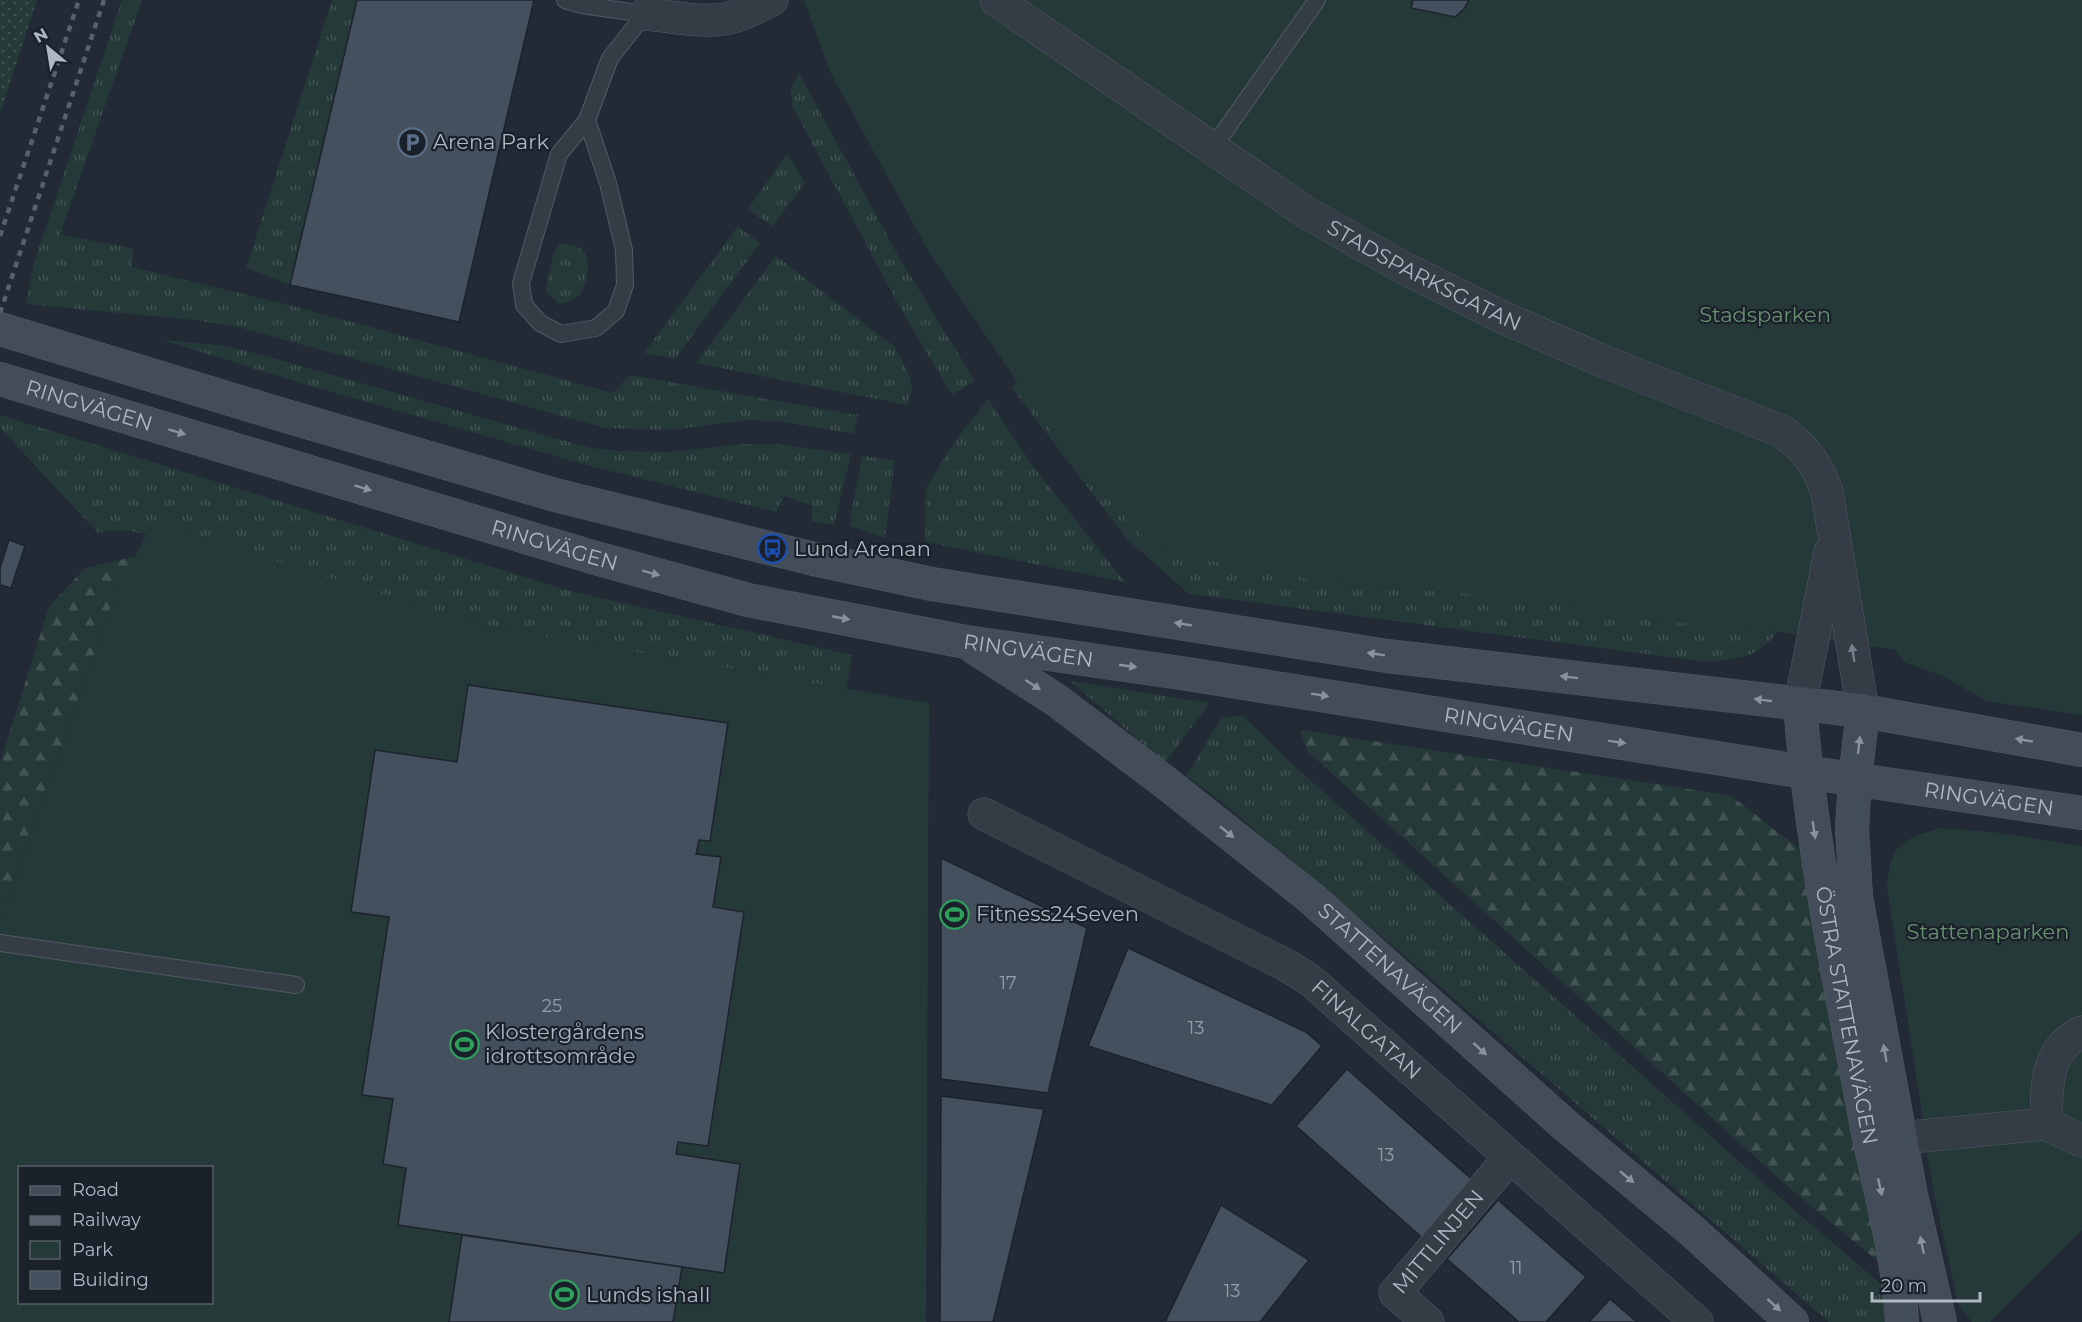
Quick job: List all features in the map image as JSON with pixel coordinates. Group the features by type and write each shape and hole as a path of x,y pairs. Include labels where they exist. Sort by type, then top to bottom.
{"main road":[{"path":"0,329 555,495 814,559 932,584 1387,656 1863,711 2082,750"},
{"name":"RINGVÄGEN","path":"0,379 570,550 748,600 966,642 2082,813"},
{"name":"STATTENAVÄGEN","path":"966,642 1056,700 1166,783 1311,898 1557,1118 1691,1230 1792,1322"},
{"name":"ÖSTRA STATTENAVÄGEN","path":"1800,705 1805,772 1835,961 1886,1144 1911,1195 1940,1322"},
{"name":"ÖSTRA STATTENAVÄGEN","path":"1863,711 1855,779 1852,837 1856,897 1886,1144 1902,1322"}],"street":[{"path":"644,5 696,19 725,19 753,10 772,0"},
{"name":"STADSPARKSGATAN","path":"996,0 1307,213 1402,267 1492,312 1603,361 1783,432 1797,442 1810,456 1827,492 1863,711"},
{"name":"STADSPARKSGATAN","path":"1800,705 1834,534"},
{"name":"FINALGATAN","path":"984,814 1286,965 1311,980 1697,1322"},
{"path":"2046,1124 2049,1069 2072,1037 2082,1032"},
{"path":"1886,1144 2046,1124 2082,1141"},
{"name":"MITTLINJEN","path":"1428,1322 1395,1293 1510,1157"}],"lane":[{"path":"565,0 582,5 644,5"},
{"path":"1212,149 1317,0"},
{"path":"587,120 608,183 624,250 625,285 616,311 596,328 561,334 540,323 524,305 521,283 559,154 587,120 610,58 644,5"},
{"path":"0,943 296,985"}],"green space":[{"path":"0,0 37,0 0,114"},
{"path":"122,0 142,0 60,235 133,248 132,267 293,306 613,393 630,375 858,415 854,434 783,422 749,420 670,430 605,428 238,327 194,320 26,304 34,263"},
{"path":"332,0 357,0 290,285 246,268"},
{"name":"Stadsparken","path":"804,0 2082,0 2082,715 1986,701 1943,676 1904,662 1895,650 1779,632 1627,618 1535,599 1330,583 1155,550 1064,450 930,254 830,72"},
{"path":"799,73 897,254 975,381 952,395 903,313 792,106 791,88"},
{"path":"787,153 805,183 773,226 748,209"},
{"path":"738,226 760,243 675,359 644,353"},
{"path":"560,243 581,249 586,255 588,265 587,278 581,293 574,299 559,304 545,291 554,251"},
{"path":"776,256 895,347 910,377 912,389 907,405 696,363"},
{"path":"1058,329 1784,623 1768,643 1752,654 1708,662 1189,594 1127,539 1012,388"},
{"path":"162,340 220,345 262,355 590,448 668,452 743,444 777,444 851,454 834,525 811,521 813,506 784,496 776,512 594,467 314,387"},
{"path":"988,399 1033,466 1125,582 925,542 926,488 954,442"},
{"path":"0,415 570,591 852,655 842,718 763,702 240,558 131,531 98,533 0,428"},
{"path":"862,456 895,460 885,538 849,526"},
{"name":"Klostergårdens idrottsområde","path":"152,523 487,626 929,703 926,1322 0,1322 0,920 111,606"},
{"path":"138,556 111,606 0,920 0,763 49,607 85,568"},
{"path":"1070,681 1210,703 1165,763"},
{"path":"1243,716 1291,763 1786,1203 1894,1295 1895,1322 1829,1322 1413,963 1219,800 1186,776 1222,717"},
{"path":"1300,730 1728,795 1800,849 1803,852 1891,1272 1795,1193 1307,751"},
{"name":"Stattenaparken","path":"1940,828 1992,832 2082,846 2082,1230 1990,1322 1972,1322 1958,1304 1925,1143 1887,888 1891,862 1900,846 1915,836"}],"building":[{"name":"Arena Park","path":"357,0 534,0 459,322 290,285"},
{"path":"1413,0 1469,0 1464,9 1455,17 1411,8"},
{"path":"9,540 25,546 11,588 0,585 0,568"},
{"path":"468,685 728,723 710,841 699,840 696,854 721,857 713,907 744,912 708,1146 678,1142 676,1154 740,1164 724,1273 398,1225 406,1168 383,1164 393,1099 362,1095 389,917 351,912 375,750 457,762"},
{"path":"941,858 1087,928 1048,1093 941,1079"},
{"path":"1128,948 1306,1032 1322,1046 1272,1105 1088,1046"},
{"path":"1347,1069 1477,1184 1426,1241 1296,1126"},
{"path":"941,1096 1044,1109 993,1322 940,1322"},
{"path":"1498,1200 1586,1277 1546,1322 1519,1322 1447,1259"},
{"path":"1221,1205 1309,1260 1260,1322 1165,1322"},
{"name":"Lunds ishall","path":"462,1235 682,1267 673,1322 449,1322"},
{"path":"1610,1299 1637,1322 1589,1322"}],"railway":[{"path":"0,236 79,0"},
{"path":"0,313 104,0"}],"place":[{"name":"Arena Park","path":"412,142"},
{"name":"Lund Arenan","path":"773,549"},
{"name":"Fitness24Seven","path":"955,914"},
{"name":"Klostergårdens idrottsområde","path":"464,1044"},
{"name":"Lunds ishall","path":"565,1295"}]}
